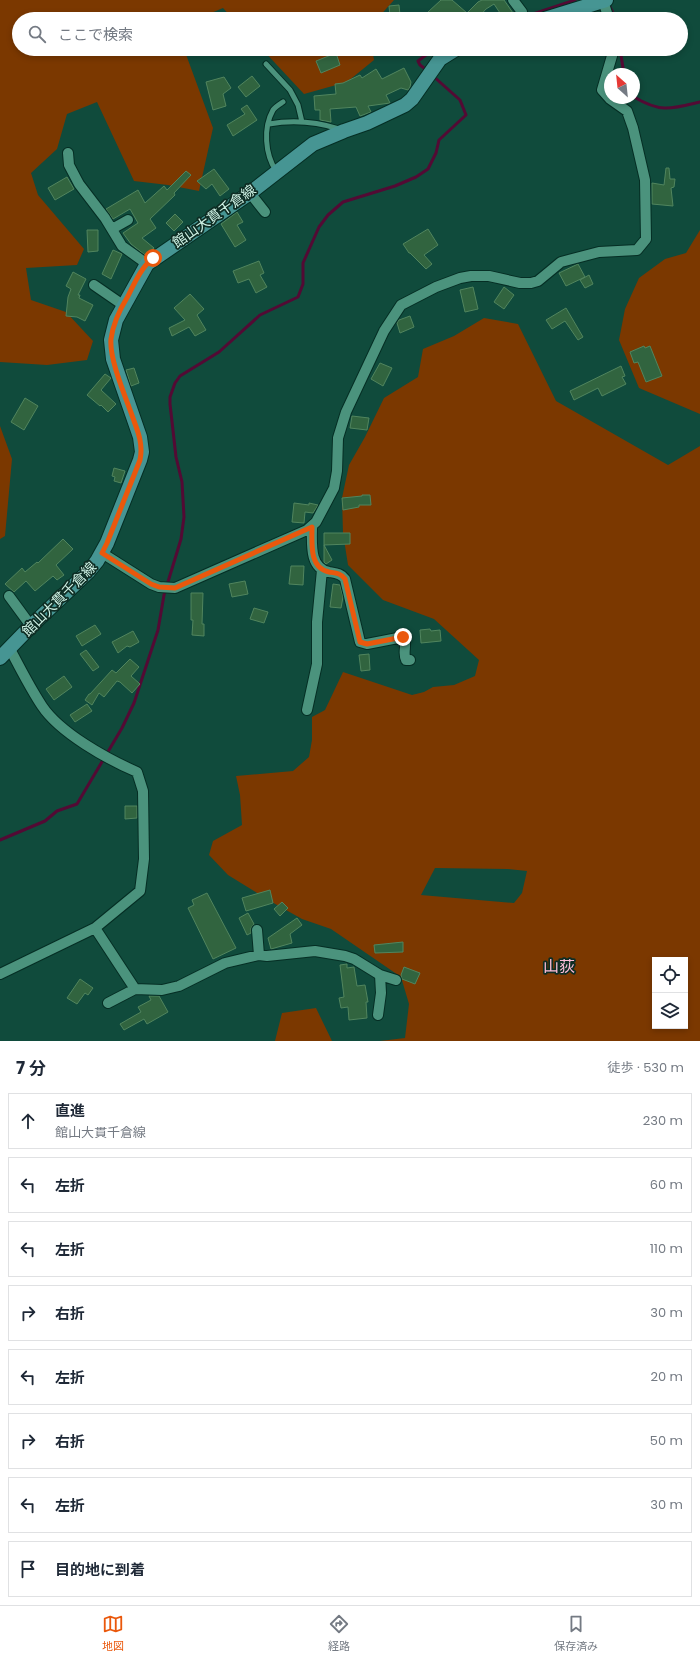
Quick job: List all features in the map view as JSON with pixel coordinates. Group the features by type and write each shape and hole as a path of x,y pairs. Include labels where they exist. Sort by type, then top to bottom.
{"main road":[{"path":"567,12 604,0"},
{"name":"館山大貫千倉線","path":"5,654 31,626 88,572 102,553 140,460 142,452 140,437 113,360 111,340 116,320 146,264 250,193 313,144 368,123 405,105 412,99 440,59 445,56"}],"street":[{"path":"513,0 520,12"},
{"path":"604,0 607,12"},
{"path":"102,553 142,579 159,587 175,588 312,527 334,488 337,471 338,438 342,420 384,331 401,305 436,286 471,276 500,277 520,283 538,281 561,262 599,252 637,250 646,239 645,180 633,128 627,111 610,99 602,90 612,56"},
{"path":"68,153 69,165 79,184 112,229 122,246 146,264"},
{"path":"250,193 265,212"},
{"path":"112,229 128,220"},
{"path":"94,285 123,305"},
{"path":"312,527 313,556 318,566 322,570 340,574 345,579 360,642 367,644 403,637 405,640 404,657 406,660 410,660"},
{"path":"307,710 317,664 317,622 322,570"},
{"path":"9,596 31,626"},
{"path":"0,974 95,928 140,891 144,859 143,791 137,772 112,761 62,728 52,719 5,654"},
{"path":"95,928 135,989"},
{"path":"257,930 259,955"},
{"path":"108,1003 135,989 162,990 179,986 225,963 259,955 267,956 315,951 345,956 354,959 380,975 396,980"},
{"path":"378,1015 381,993 380,975"}],"lane":[{"path":"266,64 290,90 298,105 302,122"},
{"path":"276,172 271,164 266,141 273,109 283,102"},
{"path":"269,124 286,121 302,122 328,126 344,131"}],"shaded area":[{"path":"0,0 394,0 383,12 227,12 223,8 214,12 12,12 12,56 187,56 213,128 199,191 168,185 134,181 97,102 67,114 57,149 31,173 38,195 84,249 77,265 26,268 31,300 66,312 93,341 87,360 47,365 0,362"},
{"path":"269,56 373,56 374,60 347,82 304,94"},
{"path":"700,230 700,414 639,388 619,340 625,309 639,278 665,259 686,253"},
{"path":"484,318 518,324 556,401 668,465 700,446 700,1041 380,1041 405,1038 409,1004 401,977 331,929 302,919 228,875 209,855 213,841 242,825 240,795 236,776 293,771 309,757 312,740 312,717 325,710 343,672 412,695 424,692 433,687 454,685 475,676 479,660 434,619 383,600 348,565 343,533 342,498 349,465 365,437 384,398 418,377 423,349 454,336","holes":["435,868 508,869 527,871 522,893 514,903 421,895"]},
{"path":"0,426 12,459 5,536 0,539"},
{"path":"316,1008 332,1041 275,1041 282,1013"}],"building":[{"path":"441,0 452,0 466,12 428,12"},
{"path":"482,0 504,0 512,12 499,12 494,4 483,12 468,12"},
{"path":"399,5 400,12 390,12 389,6"},
{"path":"328,56 337,56 340,65 321,73 316,61"},
{"path":"404,68 411,82 410,87 408,90 401,88 386,95 390,103 368,106 371,112 360,116 356,107 330,109 331,122 320,120 320,110 315,110 314,96 336,94 335,84 343,83 360,75 362,78 376,69 382,79"},
{"path":"252,76 260,86 246,97 238,87"},
{"path":"224,77 231,88 223,94 226,106 213,110 206,82"},
{"path":"247,105 257,120 233,136 227,125 245,114 241,109"},
{"path":"666,168 669,168 670,179 675,179 674,187 671,188 673,206 652,204 652,183 664,185"},
{"path":"214,169 229,189 220,196 212,184 206,189 197,181"},
{"path":"186,171 191,175 174,193 175,195 150,219 156,228 142,238 154,248 145,255 131,244 123,233 138,223 130,209 113,219 106,209 138,190 145,203 164,186 167,190"},
{"path":"67,177 74,189 55,200 48,188"},
{"path":"237,212 243,222 237,225 246,240 235,247 221,224"},
{"path":"175,214 183,222 174,231 166,223"},
{"path":"428,229 438,245 424,255 432,264 426,269 409,253 403,244"},
{"path":"87,230 98,230 98,251 88,252"},
{"path":"113,250 122,254 111,279 102,274"},
{"path":"259,261 264,273 260,275 267,287 256,293 249,279 238,283 233,271"},
{"path":"578,264 585,277 566,286 559,273"},
{"path":"73,272 86,279 78,295 80,295 79,298 93,305 85,321 77,317 66,316 68,297 71,289 66,286"},
{"path":"589,275 593,284 585,288 580,280"},
{"path":"473,287 478,309 465,312 460,290"},
{"path":"504,287 514,295 504,309 494,302"},
{"path":"190,294 204,309 197,315 206,330 195,336 189,327 172,336 169,328 185,320 174,308"},
{"path":"566,308 583,337 578,340 565,321 552,329 546,320"},
{"path":"410,316 414,327 400,333 397,323 399,320"},
{"path":"644,346 645,348 650,346 662,376 646,382 638,362 634,363 630,352"},
{"path":"380,363 392,368 383,386 371,379"},
{"path":"621,366 625,376 622,377 626,384 602,396 598,388 574,400 570,391"},
{"path":"134,368 139,383 131,386 126,370"},
{"path":"105,374 111,378 101,390 116,404 108,412 87,395"},
{"path":"25,398 38,406 24,430 11,422"},
{"path":"352,416 369,418 367,430 350,428"},
{"path":"114,468 125,471 121,483 114,481 115,477 112,476"},
{"path":"370,495 371,505 359,505 359,507 343,510 342,498"},
{"path":"294,503 309,505 309,503 318,505 313,513 305,512 304,523 292,522"},
{"path":"324,533 350,533 350,544 324,545"},
{"path":"63,539 73,549 56,565 64,575 57,580 53,576 35,591 26,581 14,592 5,584 22,568 25,572 37,562 38,563"},
{"path":"324,545 332,560 326,564 324,562"},
{"path":"291,566 304,566 303,585 289,584"},
{"path":"245,581 248,594 232,597 229,584"},
{"path":"333,584 340,585 343,597 341,608 330,607"},
{"path":"191,593 203,593 202,624 204,624 204,636 192,635 193,620 191,620"},
{"path":"254,608 268,612 264,623 250,619"},
{"path":"95,625 101,634 82,646 76,636"},
{"path":"430,629 431,631 440,630 441,641 421,643 420,630"},
{"path":"133,631 139,642 130,647 127,646 118,653 112,642"},
{"path":"86,650 99,667 93,671 80,654"},
{"path":"369,654 370,670 361,671 359,655"},
{"path":"130,659 139,667 131,676 140,684 132,693 117,681 104,697 99,693 92,705 85,700 112,670 116,673"},
{"path":"64,676 72,687 54,700 46,689"},
{"path":"87,704 92,711 75,722 70,715"},
{"path":"125,806 137,806 137,818 125,819"},
{"path":"270,890 273,903 246,911 242,898"},
{"path":"207,893 236,948 213,959 188,908 194,905 192,900"},
{"path":"282,902 288,908 280,916 274,909"},
{"path":"248,913 254,924 251,928 251,933 247,935 239,918"},
{"path":"297,918 302,925 290,934 292,943 271,949 268,938"},
{"path":"403,942 403,952 375,953 374,945"},
{"path":"347,964 347,968 354,967 357,986 365,985 368,1002 366,1002 367,1018 349,1020 348,1007 341,1008 339,998 344,997 340,965"},
{"path":"404,967 420,973 415,984 402,979 401,975"},
{"path":"80,979 93,988 88,995 85,993 77,1004 67,998"},
{"path":"149,996 159,996 168,1012 147,1024 144,1019 124,1030 120,1024 141,1012 138,1007 151,1000"}],"waterway":[{"path":"539,12 575,0"},
{"path":"609,5 612,12"},
{"path":"425,56 418,61 420,65 428,71"},
{"path":"621,56 623,68"},
{"path":"0,840 45,821 57,811 77,804 122,728 134,703 158,630 164,595 181,539 184,517 182,482 176,457 170,404 170,397 175,383 180,376 219,352 260,315 298,297 303,284 303,263 319,227 328,215 343,202 395,186 416,177 428,169 436,153 439,140 466,115 460,100 433,76"},
{"path":"640,100 652,106 666,108 673,108 700,102"}],"district":[{"name":"山荻","path":"559,966"}],"route":[{"path":"153,258 146,264 123,305 116,320 111,340 113,360 140,437 142,452 114,526 102,553 151,584 159,587 175,588 312,527 313,556 318,566 322,570 340,574 345,579 357,637 360,642 362,644 367,644 403,637"}]}
